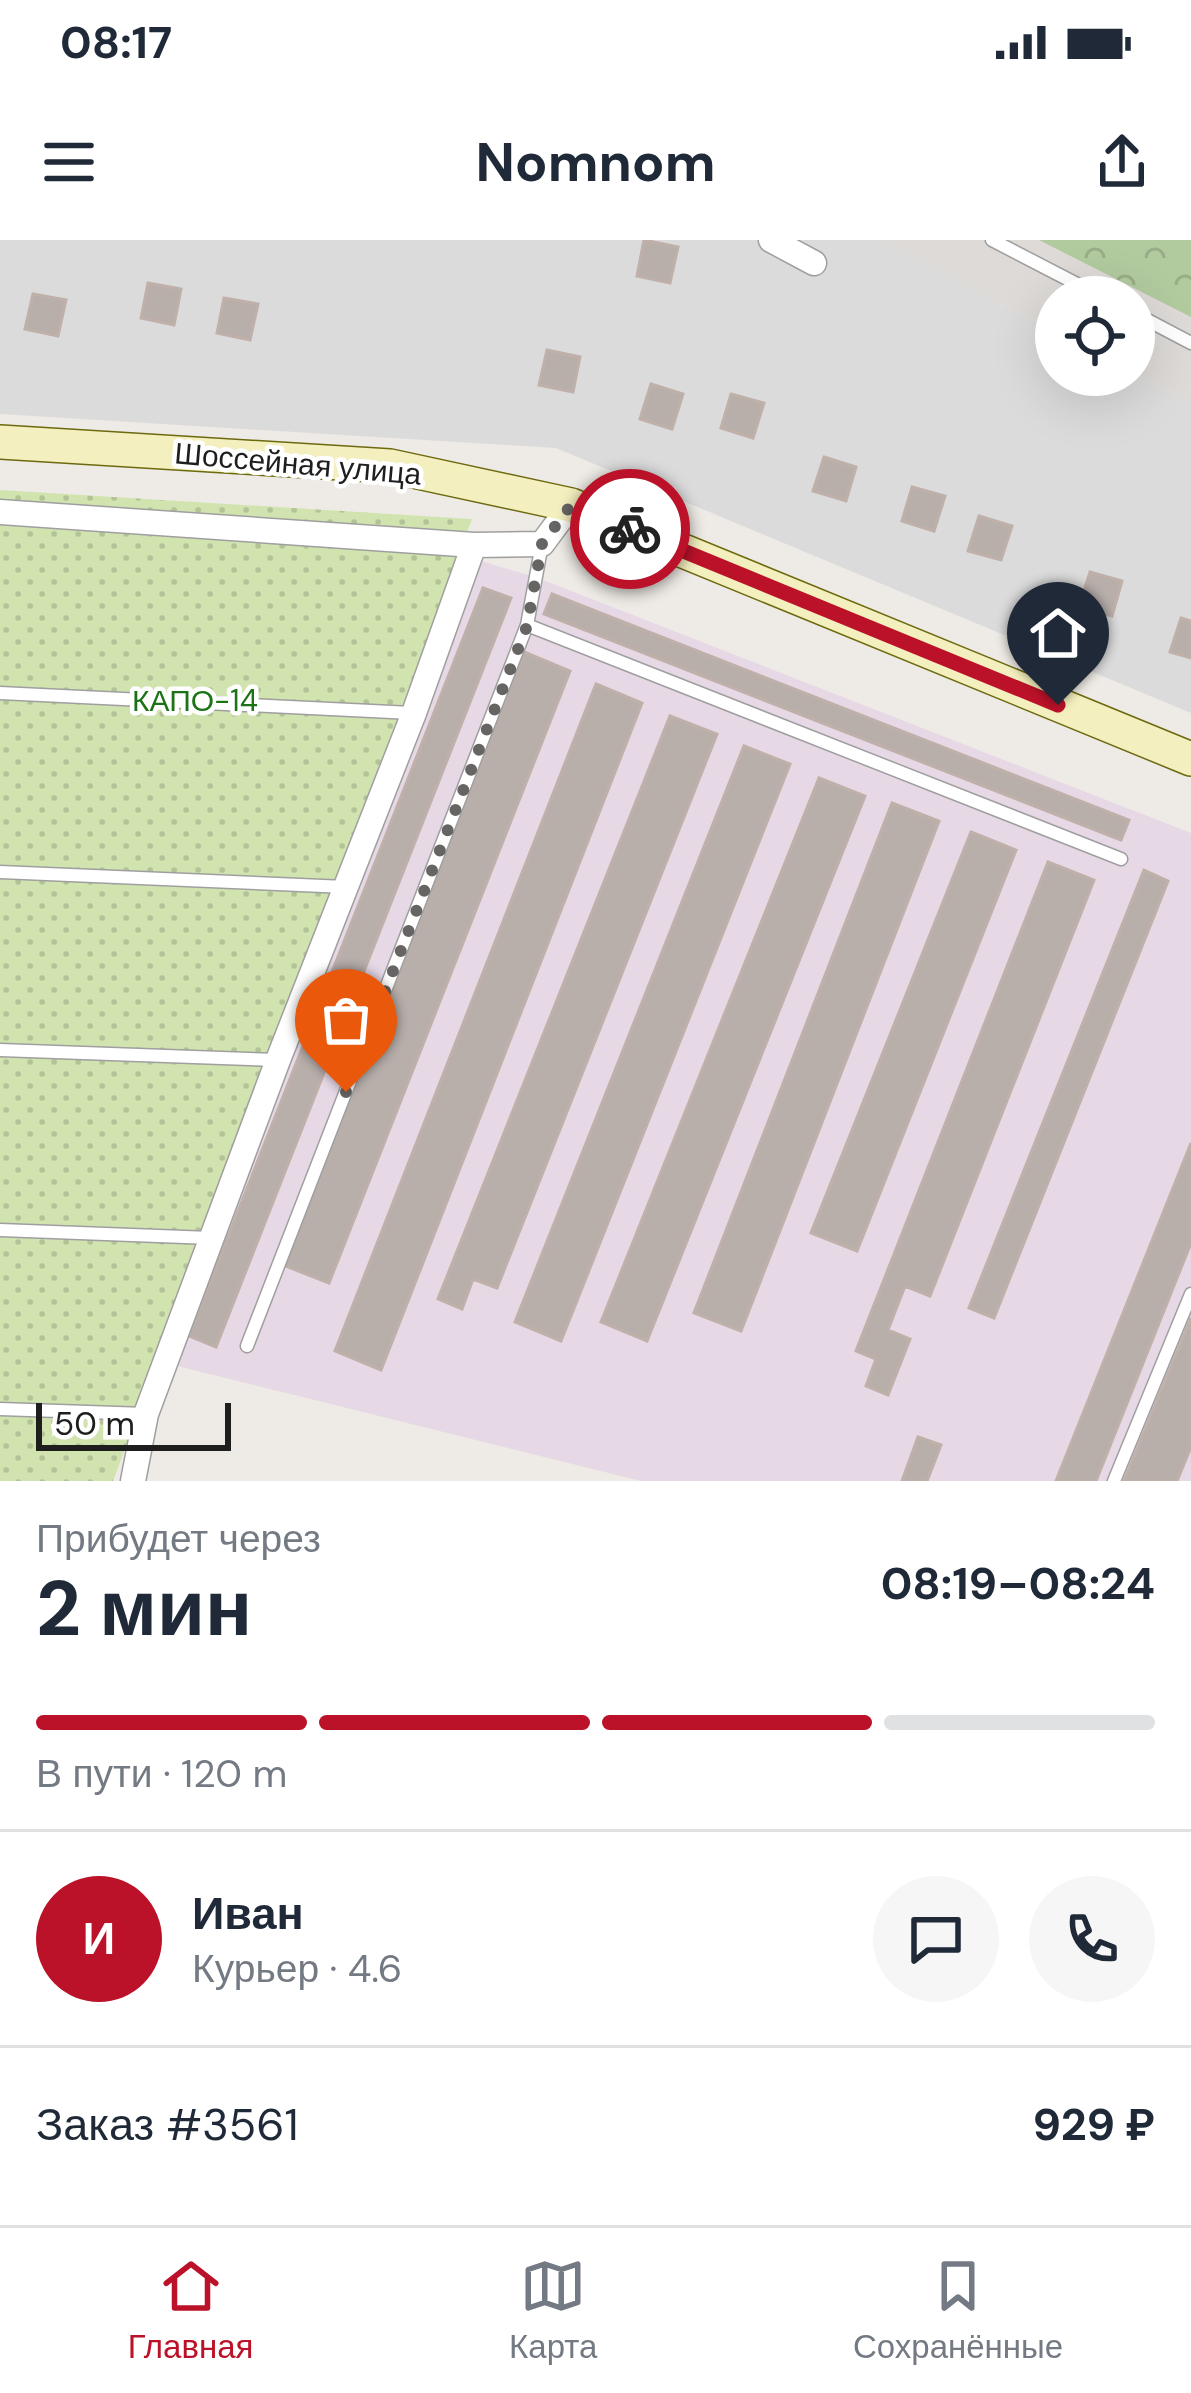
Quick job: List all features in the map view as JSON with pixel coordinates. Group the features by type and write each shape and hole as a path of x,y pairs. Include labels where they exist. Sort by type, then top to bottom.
{"street":[{"path":"771,240 814,263"},
{"name":"Шоссейная улица","path":"0,442 391,466 571,505 1191,760"},
{"path":"0,512 474,545 542,544 571,505"},
{"path":"133,1481 146,1414 474,545"}],"lane":[{"path":"992,240 1061,276"},
{"path":"1155,325 1191,343"},
{"path":"247,1346 527,626 542,544"},
{"path":"527,626 1120,859"},
{"path":"0,692 414,713"},
{"path":"0,872 347,887"},
{"path":"0,1050 278,1060"},
{"path":"0,1230 211,1238"},
{"path":"1114,1481 1191,1294"},
{"path":"0,1409 146,1414"}],"shaded area":[{"path":"0,240 876,240 1035,322 1035,396 1155,396 1155,384 1191,402 1191,713 556,448 0,414"},
{"path":"876,240 1191,240 1191,402 1155,384 1155,276 1035,276 1035,322"},
{"path":"481,561 538,578 1191,833 1191,1481 641,1481 173,1365"}],"green space":[{"path":"1039,240 1191,240 1191,317 1155,299 1155,276 1110,276"},
{"name":"КАПО-14","path":"0,490 472,519 113,1481 0,1481"}],"building":[{"path":"644,240 678,247 670,283 637,276"},
{"path":"148,283 181,289 174,325 141,318"},
{"path":"33,294 66,300 58,336 25,329"},
{"path":"224,298 258,304 250,340 217,333"},
{"path":"547,350 580,357 573,392 539,385"},
{"path":"651,384 683,394 672,429 640,419"},
{"path":"731,394 764,403 753,438 721,428"},
{"path":"824,457 856,467 846,501 813,491"},
{"path":"912,487 945,496 934,531 902,521"},
{"path":"979,516 1012,526 1001,560 968,551"},
{"path":"1090,572 1122,581 1112,616 1079,606"},
{"path":"483,588 511,598 216,1347 189,1336"},
{"path":"552,594 1129,820 1121,840 544,614"},
{"path":"1181,618 1191,621 1191,658 1170,652"},
{"path":"524,652 570,671 329,1283 283,1265"},
{"path":"596,684 642,703 381,1370 335,1351"},
{"path":"670,716 717,734 497,1288 473,1279 462,1309 438,1299"},
{"path":"744,746 790,764 561,1341 515,1322"},
{"path":"819,778 865,796 647,1341 601,1322"},
{"path":"892,803 939,821 741,1331 694,1313"},
{"path":"971,832 1016,850 857,1251 811,1233"},
{"path":"1048,862 1094,880 930,1296 905,1286 888,1330 910,1339 888,1395 866,1386 876,1359 856,1351"},
{"path":"1144,870 1168,881 994,1318 969,1308"},
{"path":"1191,1143 1191,1243 1096,1481 1056,1481"},
{"path":"1191,1318 1191,1447 1177,1481 1124,1481"},
{"path":"918,1437 941,1445 927,1481 902,1481"}],"way so far":[{"path":"346,1092 527,626 542,544 571,505 630,529"}],"route":[{"path":"630,529 1058,705"}]}
